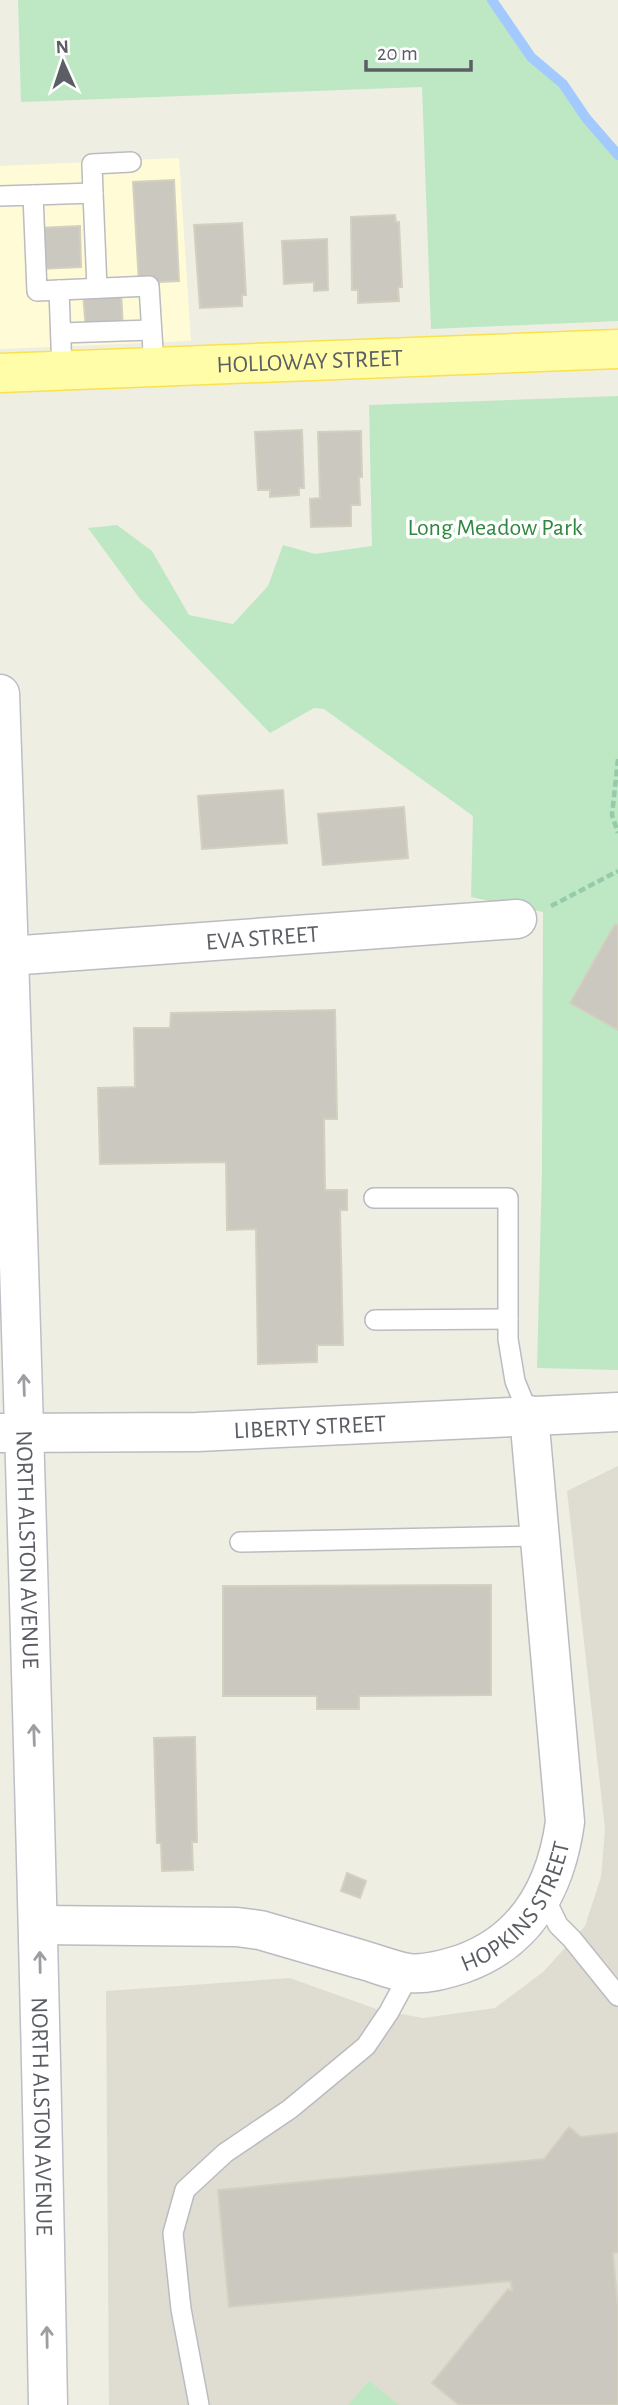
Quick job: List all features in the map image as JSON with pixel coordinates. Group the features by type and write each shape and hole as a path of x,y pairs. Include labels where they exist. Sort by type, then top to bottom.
{"main road":[{"name":"HOLLOWAY STREET","path":"0,373 618,349"}],"street":[{"name":"NORTH ALSTON AVENUE","path":"0,694 9,956 13,1433 39,1925 48,2405"},
{"name":"EVA STREET","path":"9,956 517,919"},
{"name":"LIBERTY STREET","path":"13,1433 197,1432 618,1412"},
{"name":"HOPKINS STREET","path":"39,1925 237,1927 260,1930 410,1973 446,1969 483,1955 523,1925 544,1896 562,1845 565,1822 529,1415"}],"lane":[{"path":"97,288 92,164 131,162"},
{"path":"0,196 93,194"},
{"path":"33,195 37,291 149,286 153,367"},
{"path":"59,290 62,371"},
{"path":"61,333 151,330"},
{"path":"374,1198 508,1198 508,1339 516,1381 529,1415"},
{"path":"375,1320 508,1320"},
{"path":"240,1542 539,1536"},
{"path":"544,1896 558,1925 618,1996"},
{"path":"199,2405 181,2309 173,2233 185,2190 225,2153 290,2109 366,2046 389,2012 410,1973"}],"path":[{"path":"618,759 612,815 618,833"},
{"path":"517,919 560,902 618,871"}],"shaded area":[{"path":"179,158 191,341 0,349 0,166"},
{"path":"618,1466 618,2405 109,2405 106,1991 290,1978 379,2010 423,2018 495,2008 543,1972 585,1926 601,1877 605,1829 567,1491"}],"green space":[{"path":"18,0 492,0 531,57 569,90 586,118 618,155 618,321 431,329 422,87 21,102"},
{"name":"Long Meadow Park","path":"618,396 618,1370 537,1368 542,1170 543,912 471,897 473,816 324,709 314,708 270,733 140,599 88,528 117,525 152,551 189,615 233,624 268,586 283,545 315,554 372,546 369,405"},
{"path":"369,2381 399,2405 348,2405"}],"building":[{"path":"174,180 179,281 139,283 133,182"},
{"path":"395,215 396,222 399,222 402,287 398,287 399,301 358,303 358,290 352,290 351,217"},
{"path":"242,223 246,295 242,295 242,306 200,308 194,225"},
{"path":"80,226 81,267 40,269 39,228"},
{"path":"327,239 328,290 314,291 314,282 284,284 282,241"},
{"path":"121,291 123,329 86,331 83,293"},
{"path":"302,430 304,488 299,488 299,495 270,497 270,490 258,490 255,432"},
{"path":"361,431 360,505 351,505 351,526 311,527 310,499 320,498 318,432"},
{"path":"283,790 287,843 202,849 198,796"},
{"path":"404,807 408,858 323,865 318,814"},
{"path":"615,924 618,926 618,1030 570,1003"},
{"path":"335,1010 337,1119 324,1119 325,1190 347,1190 347,1210 340,1210 343,1345 317,1345 317,1362 258,1364 256,1229 227,1230 226,1162 100,1164 98,1088 135,1087 134,1028 170,1028 171,1013"},
{"path":"491,1585 491,1695 359,1696 359,1709 317,1709 317,1696 223,1696 223,1586"},
{"path":"195,1737 197,1842 192,1842 193,1870 162,1871 161,1843 157,1843 154,1738"},
{"path":"347,1873 366,1881 360,1898 341,1891"},
{"path":"569,2127 581,2137 618,2133 618,2252 613,2253 618,2310 618,2405 459,2405 432,2383 508,2289 512,2291 511,2281 229,2307 218,2190 544,2159"}],"waterway":[{"path":"492,0 531,57 563,84 586,118 618,155"}]}
